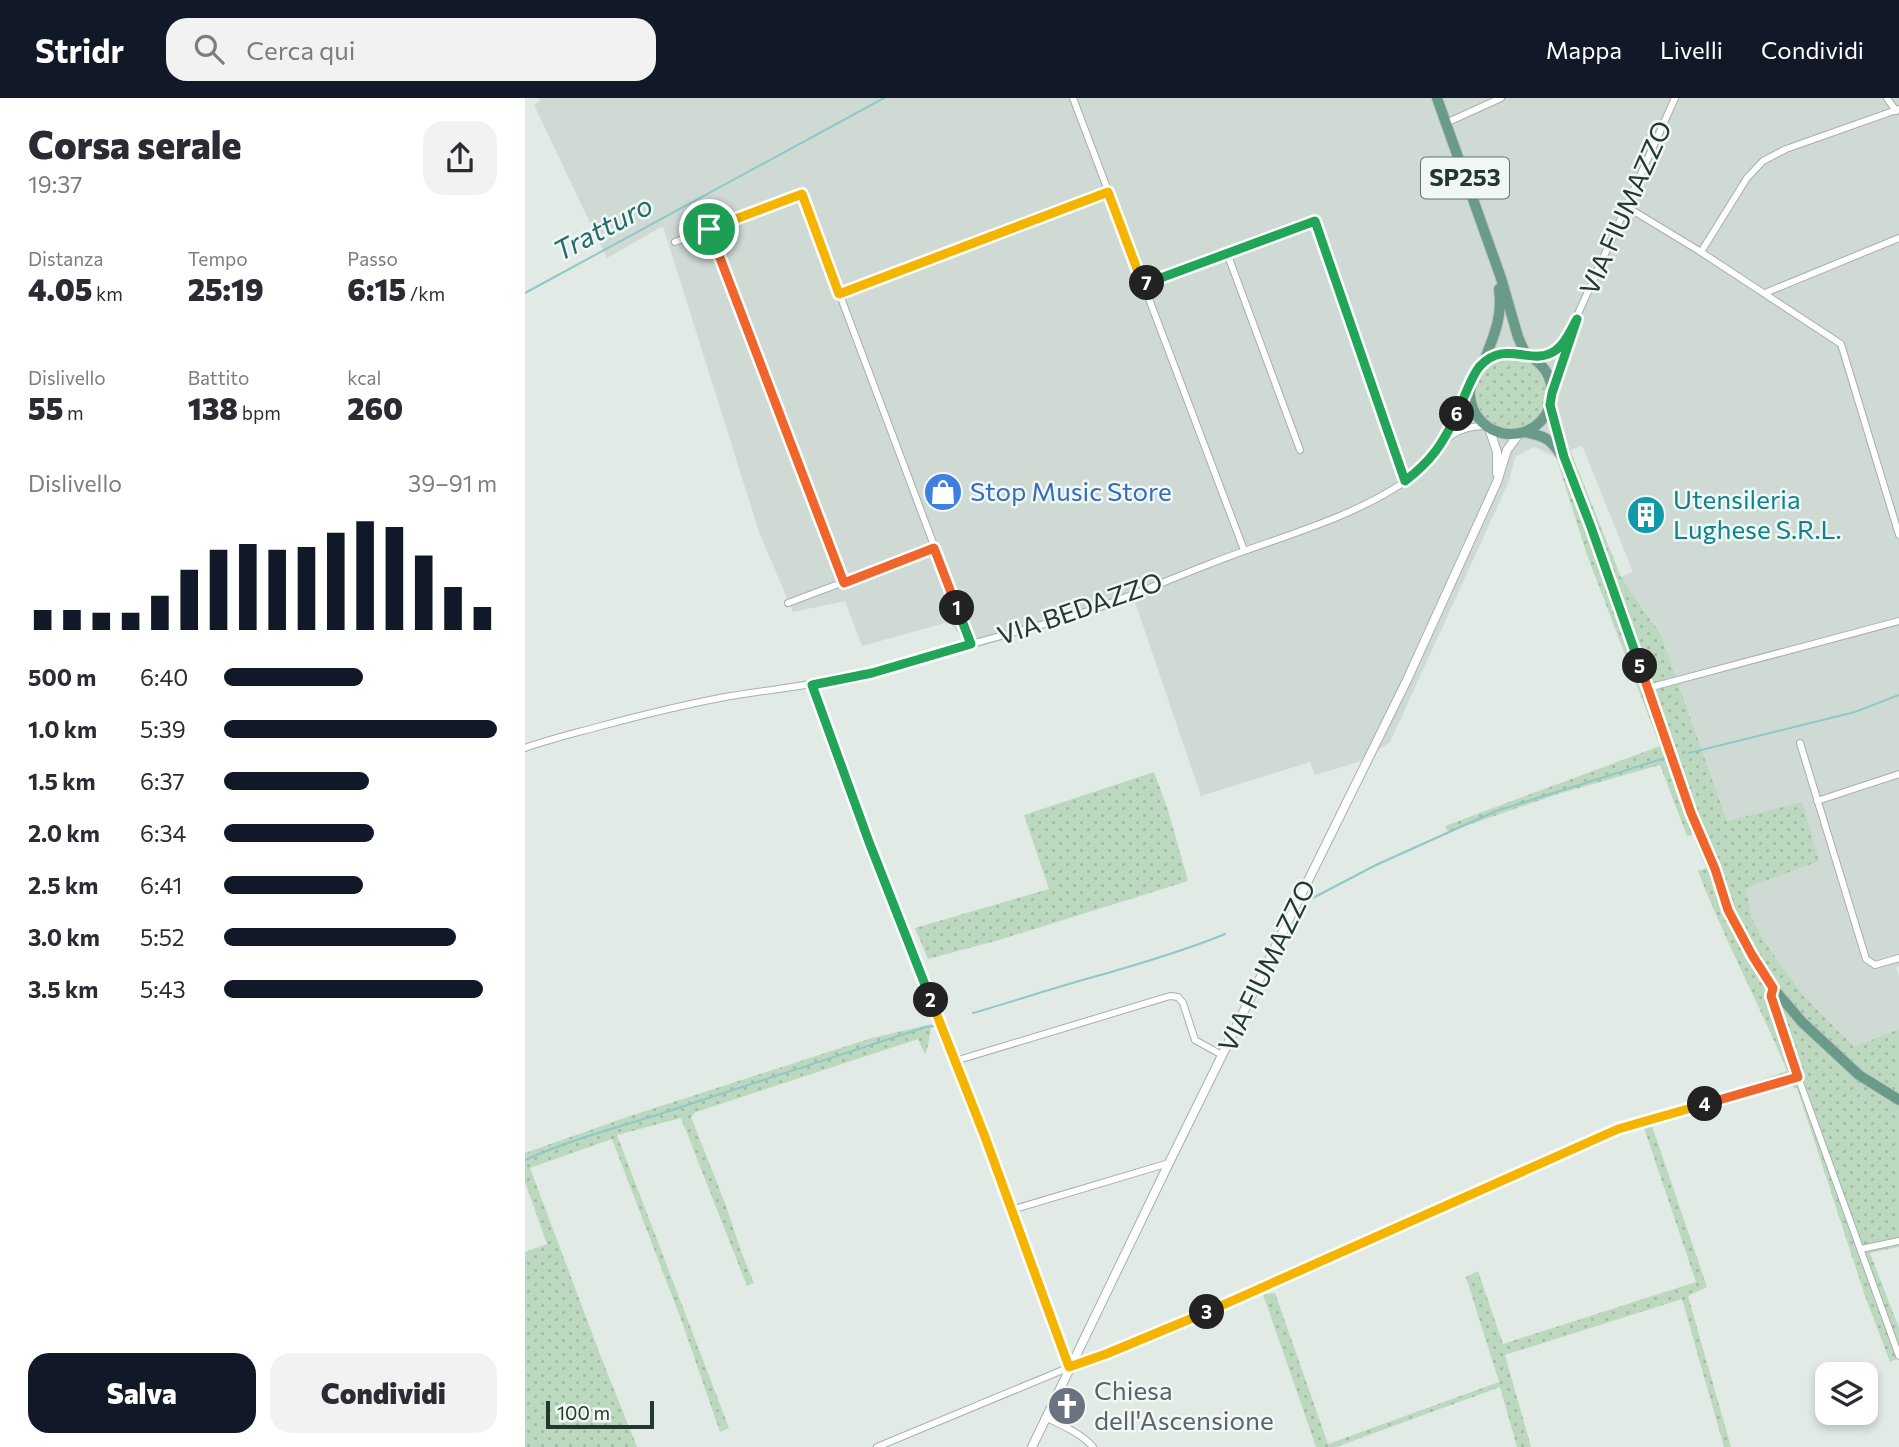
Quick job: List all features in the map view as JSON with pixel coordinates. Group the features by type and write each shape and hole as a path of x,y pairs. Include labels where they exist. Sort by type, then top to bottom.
{"main road":[{"name":"SP253","path":"1437,98 1510,305 1518,337 1528,356 1537,362 1548,376 1568,467 1728,910 1773,988 1802,1022 1859,1075 1899,1100"},
{"name":"SP253","path":"1470,385 1495,336 1501,310 1493,259"},
{"path":"1483,363 1499,354 1517,353 1528,356"},
{"path":"1470,385 1471,405 1487,427"},
{"path":"1522,433 1532,429 1543,419 1551,399"},
{"name":"SP253","path":"1487,427 1498,432 1522,433 1548,439 1568,467"}],"street":[{"path":"1073,98 1244,550"},
{"path":"1446,123 1501,98"},
{"name":"VIA FIUMAZZO","path":"1528,356 1551,354 1568,336 1675,98"},
{"path":"1701,251 1747,177 1763,161 1786,149 1898,111 1887,98"},
{"path":"839,294 1108,192"},
{"path":"675,242 802,194 971,644"},
{"path":"1627,207 1701,251 1841,344 1899,535"},
{"path":"1143,285 1315,221 1405,481"},
{"path":"709,229 844,583"},
{"path":"1765,293 1899,238"},
{"path":"1227,253 1300,450"},
{"name":"VIA FIUMAZZO","path":"1551,399 1577,319"},
{"name":"VIA BEDAZZO","path":"525,748 628,719 723,698 872,673 1095,608 1334,518 1373,500 1424,467 1444,442 1470,385"},
{"name":"VIA FIUMAZZO","path":"1487,427 1497,452 1497,482"},
{"name":"VIA BEDAZZO","path":"1444,442 1462,429 1487,427"},
{"name":"VIA FIUMAZZO","path":"1032,1447 1407,680 1497,482 1507,450 1522,433"},
{"path":"788,603 934,548"},
{"path":"1648,688 1899,621"},
{"path":"812,685 1069,1367"},
{"path":"1800,743 1866,959 1875,965 1899,958"},
{"path":"1818,800 1899,774"},
{"path":"1773,988 1771,996 1798,1077 1899,1356"},
{"path":"954,1061 1170,996 1178,997 1183,1003 1195,1040 1222,1055"},
{"path":"877,1447 1246,1296 1618,1129 1798,1077"},
{"path":"1011,1210 1169,1163"},
{"path":"1861,1249 1899,1241"},
{"path":"1045,1417 1072,1431 1093,1447"}],"shaded area":[{"path":"539,98 1899,98 1899,966 1896,967 1899,976 1899,1029 1854,1048 1803,995 1752,919 1746,888 1802,803 1727,821 1661,635 1621,577 1633,572 1582,445 1556,457 1534,447 1515,457 1509,481 1390,742 1358,762 1315,775 1310,762 1201,796 1135,602 972,649 949,622 862,646 845,601 793,612 759,532 663,226 607,258 534,105 540,101"}],"green space":[{"path":"1518,357 1537,367 1545,379 1545,407 1537,419 1525,427 1504,429 1485,419 1477,407 1475,386 1485,367 1497,359"},
{"path":"1570,450 1621,577 1661,635 1727,821 1802,802 1819,861 1746,888 1752,919 1803,995 1854,1047 1899,1029 1899,1247 1870,1253 1899,1328 1899,1358 1890,1362 1865,1296 1797,1088 1787,1086 1652,1126 1707,1287 1688,1296 1731,1447 1724,1447 1682,1299 1505,1355 1531,1447 1517,1447 1500,1387 1336,1447 1316,1447 1263,1294 1275,1293 1328,1444 1499,1382 1466,1277 1478,1271 1503,1344 1696,1282 1641,1119 1706,1100 1787,1071 1708,896 1698,871 1706,868 1693,835 1687,836 1660,765 1558,794 1448,832 1445,826 1660,746 1587,555 1556,457"},
{"path":"1154,772 1188,881 999,940 928,959 915,928 1049,889 1024,815"},
{"path":"932,1024 925,1054 918,1039 696,1112 691,1117 754,1283 747,1286 681,1118 617,1135 729,1428 720,1432 682,1322 612,1139 530,1168 637,1447 525,1447 525,1252 547,1244 525,1182 525,1153 872,1038"}],"waterway":[{"name":"Tratturo","path":"525,293 884,98"},
{"path":"1689,753 1855,712 1899,695"},
{"path":"1309,900 1376,865 1496,811 1665,758"},
{"path":"973,1013 1153,960 1225,934"},
{"path":"525,1160 585,1137 934,1026"}],"place":[{"name":"Stop Music Store","path":"943,492"},
{"name":"Utensileria Lughese S.R.L.","path":"1646,515"},
{"name":"Chiesa dell'Ascensione","path":"1067,1406"}],"route":[{"path":"1108,192 1143,285 1315,221 1405,481 1424,467 1444,442 1472,379 1483,363 1508,352 1530,357 1551,354 1563,344 1577,319 1550,405 1564,457 1728,910 1773,988 1771,996 1798,1077 1618,1129 1246,1296 1069,1367 985,1137 869,842 812,685 872,673 971,644 934,548 844,583 709,229 802,194 839,294 1108,192"}]}
